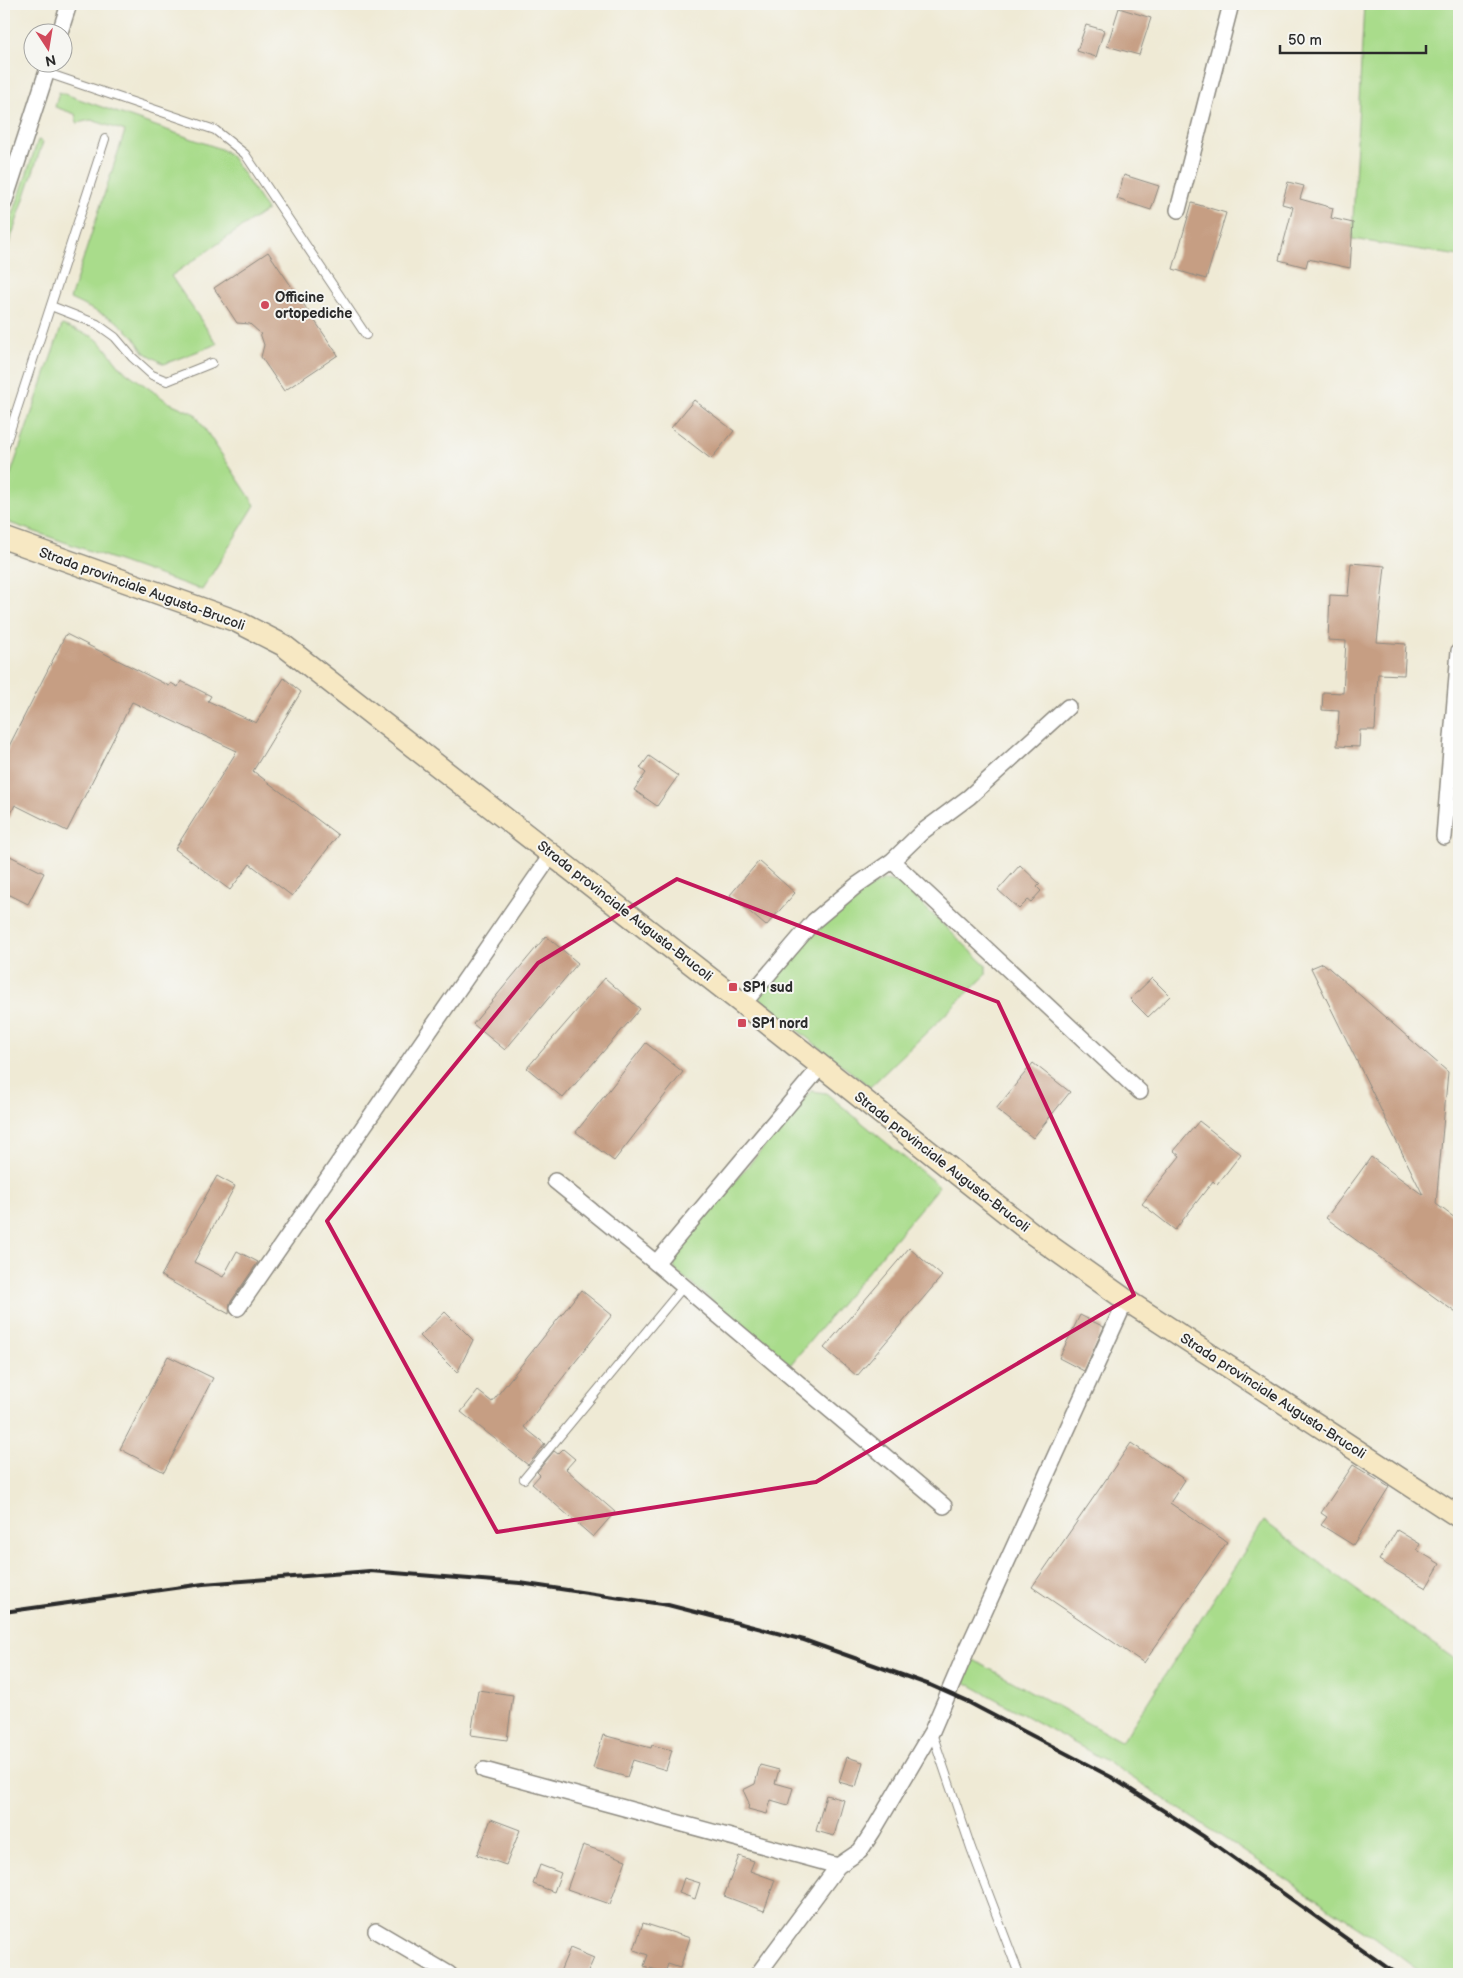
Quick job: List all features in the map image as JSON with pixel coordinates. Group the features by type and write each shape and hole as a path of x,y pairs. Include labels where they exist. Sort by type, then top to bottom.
{"main road":[{"name":"Strada provinciale Augusta-Brucoli","path":"4,538 236,621 283,645 552,854 1033,1234 1126,1300 1459,1517"}],"street":[{"path":"63,22 69,4"},
{"path":"1178,210 1231,4"},
{"path":"4,202 48,72"},
{"path":"1444,837 1459,651"},
{"path":"743,1004 814,921 857,885 892,861 922,832 969,797 1068,707"},
{"path":"238,1308 552,854"},
{"path":"892,861 1140,1092"},
{"path":"656,1262 821,1066"},
{"path":"555,1180 656,1262 944,1506"},
{"path":"758,1974 838,1866 860,1851 932,1731 1126,1300"},
{"path":"484,1770 838,1866"},
{"path":"376,1931 449,1974"}],"lane":[{"path":"60,72 215,130 234,143 245,154 366,336"},
{"path":"4,449 106,139"},
{"path":"51,306 97,324 115,337 132,357 152,375 167,381 212,363"},
{"path":"524,1479 684,1286"},
{"path":"932,1731 971,1848 1019,1974"}],"highlighted area":[{"path":"677,879 998,1002 1134,1295 816,1482 497,1532 327,1221 538,963"}],"green space":[{"path":"1364,4 1459,4 1459,256 1352,239"},
{"path":"59,92 221,149 232,157 267,210 171,276 217,344 164,364 144,352 133,336 115,320 70,299 125,131 91,120 77,123 75,114 55,107"},
{"path":"38,140 43,142 4,259 4,241"},
{"path":"62,325 94,337 103,345 122,369 168,402 195,414 255,505 202,590 4,521 4,498 9,479"},
{"path":"885,880 898,882 986,965 986,975 870,1087 760,1001 759,995 800,946 831,915 866,889"},
{"path":"811,1091 826,1093 939,1186 790,1365 675,1270 672,1256"},
{"path":"1264,1521 1355,1589 1459,1662 1459,1974 1423,1974 1375,1938 1110,1763 965,1682 972,1659 1122,1742"}],"building":[{"path":"1119,8 1151,18 1139,55 1107,46"},
{"path":"1086,25 1104,30 1096,57 1077,51"},
{"path":"1124,175 1159,186 1151,210 1117,199"},
{"path":"1288,182 1304,186 1300,199 1333,208 1331,218 1353,223 1350,268 1308,259 1306,267 1279,260 1293,207 1282,204"},
{"path":"1192,203 1226,213 1206,279 1173,269"},
{"name":"Officine ortopediche","path":"268,252 338,355 284,391 261,357 264,345 260,333 250,324 237,323 214,288"},
{"path":"694,400 734,431 711,459 671,428"},
{"path":"1351,563 1385,566 1377,642 1406,644 1404,675 1378,674 1375,730 1360,730 1359,747 1337,746 1339,711 1322,710 1323,692 1343,693 1346,641 1328,640 1330,595 1348,596"},
{"path":"66,634 169,686 171,683 178,687 181,681 211,696 208,701 256,723 284,678 301,692 253,771 338,835 292,896 250,864 230,890 175,849 237,751 132,702 67,831 15,805 4,828 4,756"},
{"path":"649,756 678,776 657,806 634,790 646,773 640,768"},
{"path":"4,853 44,873 28,904 4,892"},
{"path":"759,861 795,893 766,926 730,895"},
{"path":"1020,865 1040,884 1037,887 1041,891 1031,902 1028,900 1019,909 998,890"},
{"path":"546,936 578,963 505,1050 473,1024"},
{"path":"1323,963 1448,1072 1436,1204 1459,1221 1459,1315 1326,1218 1371,1157 1423,1195 1311,968"},
{"path":"605,978 640,1009 563,1098 527,1068"},
{"path":"1152,978 1170,996 1148,1017 1130,999"},
{"path":"646,1043 683,1072 614,1161 576,1132"},
{"path":"1033,1063 1070,1092 1033,1138 996,1109"},
{"path":"1199,1121 1241,1154 1217,1185 1213,1181 1175,1230 1142,1204 1180,1156 1174,1151"},
{"path":"217,1176 235,1186 194,1262 223,1277 237,1251 258,1262 230,1303 229,1314 161,1276"},
{"path":"909,1248 942,1276 857,1376 824,1348"},
{"path":"581,1290 612,1315 524,1427 545,1444 528,1465 461,1412 478,1391 492,1402"},
{"path":"445,1312 473,1340 457,1373 420,1336"},
{"path":"1080,1315 1104,1327 1084,1371 1059,1358"},
{"path":"168,1356 213,1378 164,1472 120,1449"},
{"path":"1131,1443 1185,1480 1170,1503 1227,1542 1144,1663 1032,1587"},
{"path":"563,1449 575,1459 566,1469 615,1512 593,1537 532,1484 540,1475 537,1472 554,1451 558,1454"},
{"path":"1353,1465 1389,1487 1353,1545 1321,1525 1327,1517 1321,1513"},
{"path":"1397,1530 1420,1544 1417,1550 1440,1564 1426,1588 1379,1560"},
{"path":"478,1690 513,1695 507,1740 471,1735"},
{"path":"603,1735 651,1748 652,1745 672,1750 666,1770 633,1760 627,1777 593,1768"},
{"path":"847,1757 863,1762 856,1787 839,1782"},
{"path":"760,1765 779,1770 775,1783 793,1788 788,1805 771,1800 767,1814 748,1809 749,1803 743,1790 755,1784"},
{"path":"826,1795 844,1800 834,1836 816,1831"},
{"path":"491,1819 520,1830 506,1865 477,1855"},
{"path":"583,1845 626,1860 610,1904 567,1889"},
{"path":"739,1856 754,1861 750,1871 775,1880 764,1911 724,1896"},
{"path":"540,1865 561,1873 554,1892 533,1884"},
{"path":"684,1878 700,1883 695,1899 679,1893"},
{"path":"643,1923 690,1938 680,1968 668,1964 665,1973 644,1966 648,1955 634,1950"},
{"path":"570,1948 594,1958 587,1974 559,1974"}],"railway":[{"path":"4,1612 203,1584 370,1571 520,1583 668,1605 804,1640 930,1685 966,1701 1111,1777 1203,1836 1396,1974"}],"place":[{"name":"Officine ortopediche","path":"265,305"},
{"name":"SP1 sud","path":"733,987"},
{"name":"SP1 nord","path":"742,1023"}]}
